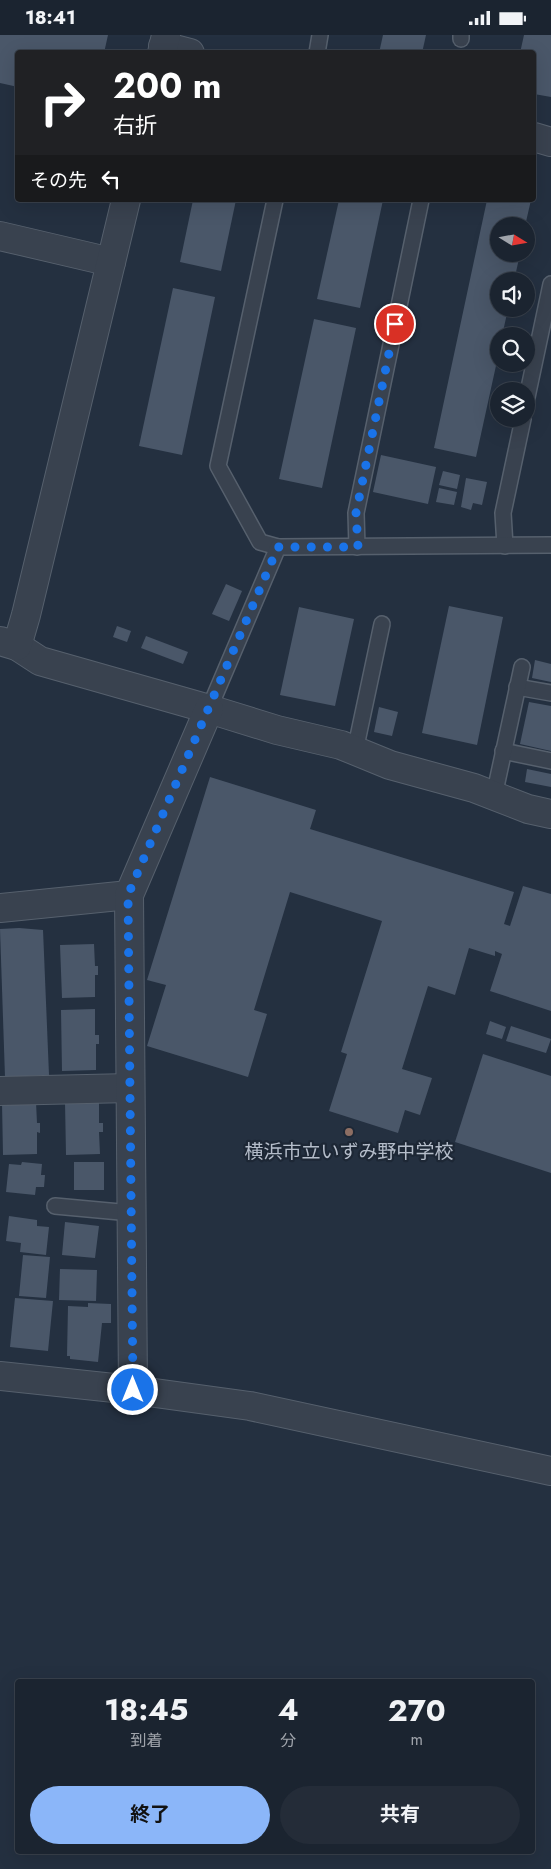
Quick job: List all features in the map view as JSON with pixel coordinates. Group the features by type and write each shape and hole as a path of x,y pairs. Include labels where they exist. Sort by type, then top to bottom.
{"street":[{"path":"164,44 181,50"},
{"path":"536,138 551,142"},
{"path":"125,202 26,615 8,644 40,661 277,730 341,745 390,765 474,788 528,809 551,814"},
{"path":"0,236 110,262"},
{"path":"133,1390 128,895 209,709"},
{"path":"0,908 128,895"},
{"path":"0,1091 130,1088"},
{"path":"0,1376 133,1390 250,1406 551,1471"}],"lane":[{"path":"318,50 320,35"},
{"path":"275,202 218,466 260,542 278,547 551,545"},
{"path":"358,547 356,513 421,202"},
{"path":"530,382 551,284"},
{"path":"505,546 503,513 521,427"},
{"path":"209,709 278,547"},
{"path":"355,751 382,624"},
{"path":"494,795 522,667"},
{"path":"518,687 551,693"},
{"path":"503,751 551,761"},
{"path":"54,1206 131,1213"}],"building":[{"path":"0,35 108,35 105,50 15,50 15,86 0,83"},
{"path":"383,35 426,35 423,50 380,50"},
{"path":"524,35 551,35 551,97 536,94 536,50 521,50"},
{"path":"193,202 236,202 221,271 180,262"},
{"path":"339,202 383,202 360,308 317,299"},
{"path":"487,202 531,202 527,217 490,217 490,263 518,263 516,272 490,272 490,317 506,317 504,327 490,327 490,372 495,372 492,382 490,382 490,393 476,457 434,448"},
{"path":"173,288 215,297 182,455 139,446"},
{"path":"314,319 356,328 322,488 279,479"},
{"path":"381,455 436,467 428,504 373,492"},
{"path":"443,471 460,475 457,489 439,485"},
{"path":"466,478 487,482 482,505 473,503 471,510 461,507"},
{"path":"439,488 457,492 454,505 436,502"},
{"path":"226,584 242,591 229,621 212,614"},
{"path":"449,606 503,617 477,745 422,733"},
{"path":"299,607 354,619 335,706 280,695"},
{"path":"117,626 131,631 127,642 113,637"},
{"path":"146,636 188,652 183,664 141,648"},
{"path":"535,660 551,664 551,682 532,678"},
{"path":"529,702 551,706 551,751 520,744"},
{"path":"379,707 398,712 392,736 374,732"},
{"path":"527,769 551,774 551,787 525,782"},
{"path":"210,777 316,810 310,829 514,892 504,924 510,926 523,886 551,894 551,1011 490,991 502,954 495,951 495,956 469,948 455,995 428,986 402,1069 432,1078 420,1115 405,1110 398,1133 329,1111 347,1054 341,1052 382,921 290,892 254,1010 267,1014 248,1077 147,1046 166,985 147,980"},
{"path":"0,929 43,930 49,1075 5,1077"},
{"path":"94,944 95,966 98,966 98,975 95,975 95,997 62,998 60,945"},
{"path":"95,1009 95,1035 99,1035 99,1044 96,1044 96,1070 62,1071 61,1010"},
{"path":"490,1021 506,1027 502,1039 486,1034"},
{"path":"511,1026 551,1039 546,1053 506,1041"},
{"path":"483,1054 551,1076 551,1173 455,1142"},
{"path":"99,1101 99,1123 103,1123 103,1132 99,1132 100,1154 66,1155 65,1102"},
{"path":"36,1102 37,1123 40,1123 40,1133 37,1132 37,1154 3,1155 2,1103"},
{"path":"22,1162 42,1164 41,1175 45,1175 44,1187 36,1187 35,1195 6,1192 9,1164 21,1165"},
{"path":"74,1162 104,1162 104,1190 74,1190"},
{"path":"9,1216 37,1220 37,1226 49,1227 46,1255 20,1252 21,1243 6,1241"},
{"path":"65,1222 99,1226 95,1258 62,1255"},
{"path":"23,1255 50,1257 46,1298 19,1296"},
{"path":"60,1269 97,1270 96,1301 59,1300"},
{"path":"15,1298 53,1301 48,1351 10,1347"},
{"path":"88,1303 111,1304 111,1323 102,1323 98,1362 70,1359 70,1356 67,1356 68,1306 88,1307"}],"place":[{"name":"横浜市立いずみ野中学校","path":"349,1132"}],"route":[{"path":"133,1390 128,895 278,547 358,547 356,513 395,324"}]}
